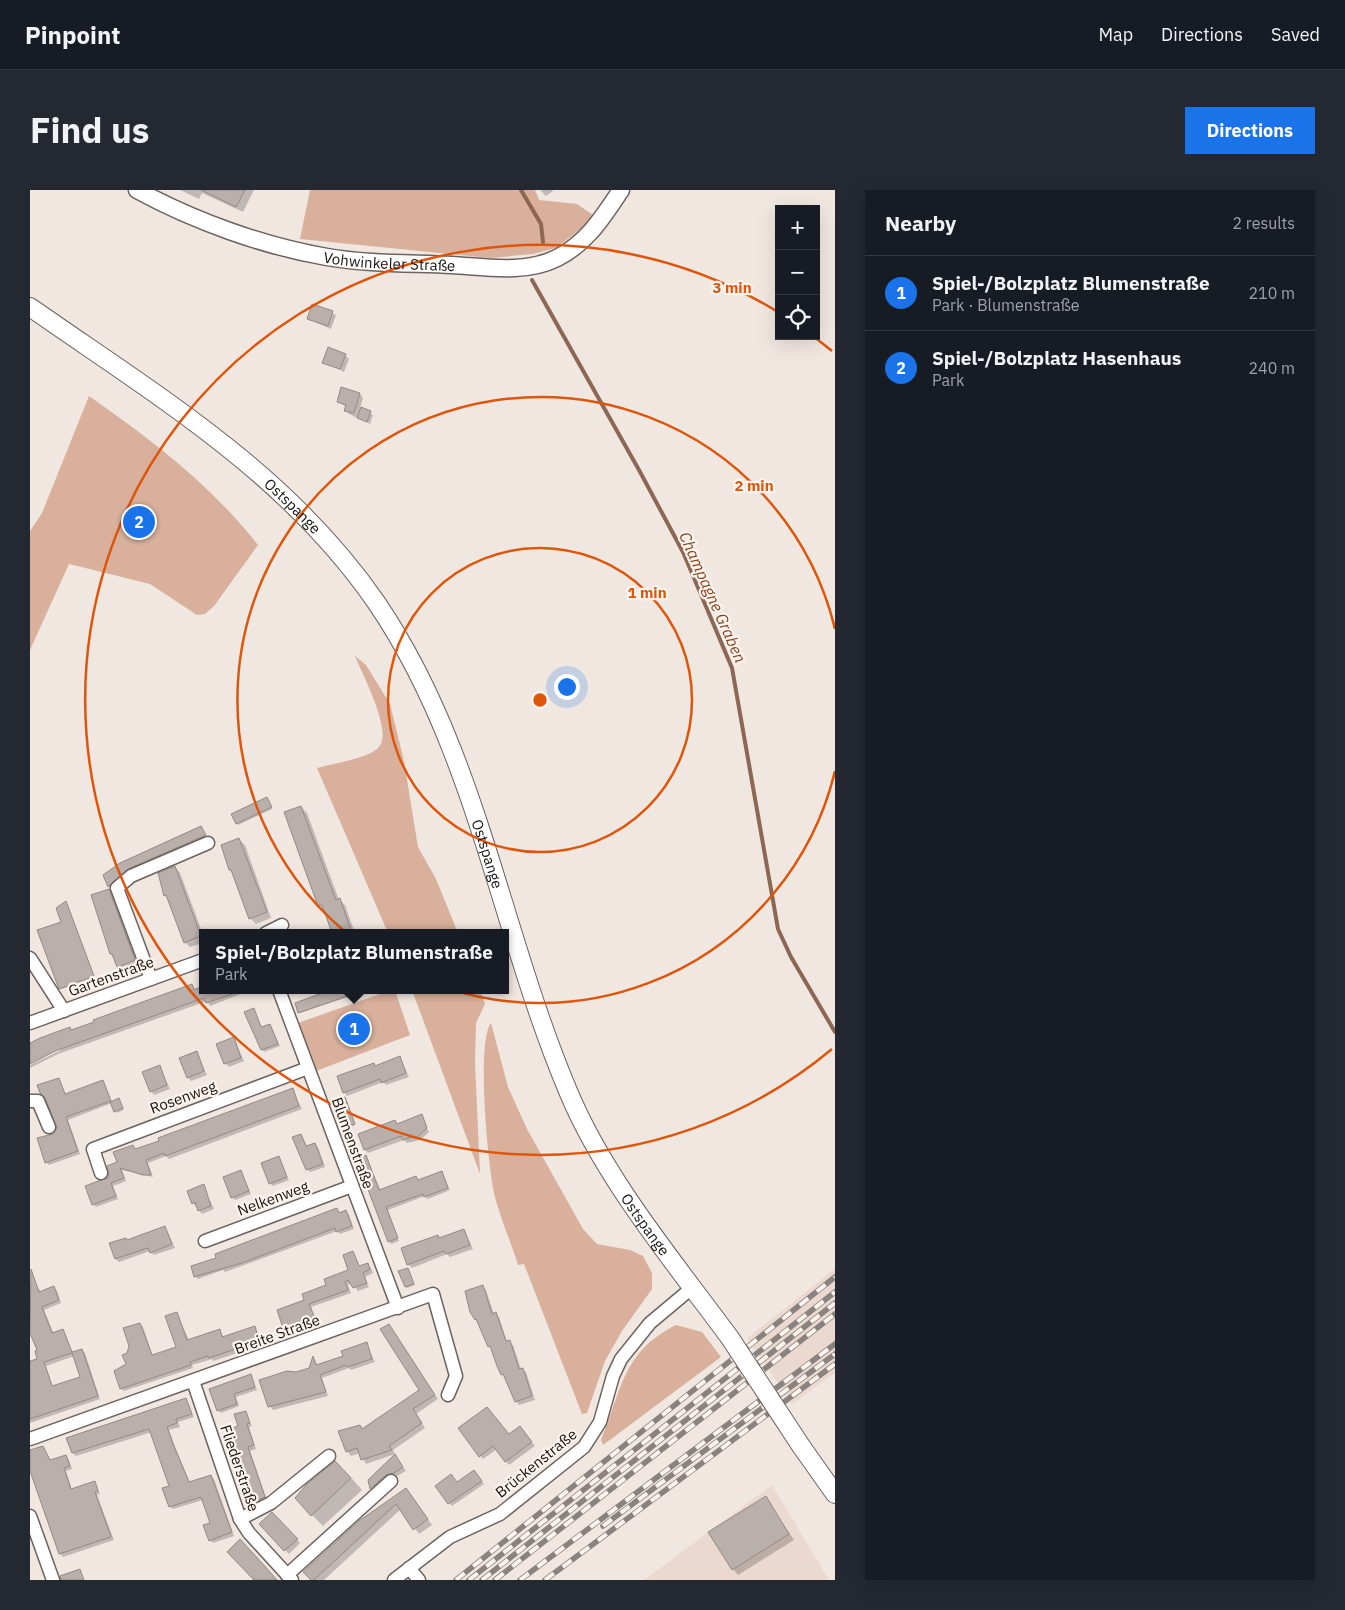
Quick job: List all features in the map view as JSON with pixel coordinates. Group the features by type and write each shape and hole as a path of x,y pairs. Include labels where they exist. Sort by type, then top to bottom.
{"main road":[{"name":"Ostspange","path":"30,307 206,430 268,480 334,546 376,602 422,680 439,718 471,806 556,1060 578,1114 606,1166 730,1338 835,1494"}],"street":[{"name":"Vohwinkeler Straße","path":"137,190 201,221 326,257 504,268 539,265 557,258 573,248 596,227 621,190"},
{"path":"151,979 116,888 131,876 208,843"},
{"path":"275,929 282,926"},
{"path":"30,958 64,1011"},
{"name":"Gartenstraße","path":"30,1023 199,961"},
{"name":"Blumenstraße","path":"280,994 398,1308"},
{"name":"Rosenweg","path":"100,1173 92,1149 308,1068"},
{"path":"30,1101 38,1101 49,1127"},
{"name":"Nelkenweg","path":"204,1241 352,1186"},
{"name":"Brückenstraße","path":"394,1580 450,1537 500,1514 584,1447 600,1422 613,1376 621,1359 650,1323 693,1287"},
{"name":"Breite Straße","path":"30,1440 434,1294 456,1376 448,1395"},
{"name":"Fliederstraße","path":"193,1381 240,1519 249,1533 289,1577"},
{"path":"240,1519 271,1503 329,1456"},
{"path":"289,1577 391,1481"},
{"path":"30,1516 53,1580"},
{"path":"409,1568 419,1580"}],"shaded area":[{"path":"310,190 535,190 539,200 577,204 596,217 556,248 533,254 490,258 300,239"},
{"path":"89,396 158,446 179,464 220,502 258,545 214,606 205,614 197,615 150,584 69,564 30,650 30,531 42,513"},
{"path":"355,656 366,665 390,704 404,761 418,847 436,879 456,929 386,929 317,768 350,760 374,751 379,747 382,739 382,729 369,688"},
{"path":"380,994 396,994 410,1035 316,1071 298,1023"},
{"path":"413,994 481,994 485,1004 476,1023 475,1062 480,1174"},
{"path":"491,1023 508,1087 527,1129 583,1229 597,1244 630,1250 643,1256 652,1273 652,1289 622,1331 605,1361 587,1413 582,1414 524,1264 518,1265 495,1197 489,1161 484,1079 484,1054"},
{"path":"835,1269 835,1373 792,1404 747,1338"},
{"path":"676,1325 702,1332 721,1357 603,1445 601,1440 626,1374 634,1360 644,1347"},
{"path":"772,1485 829,1580 644,1580"}],"building":[{"path":"201,190 245,190 236,207"},
{"path":"312,304 333,311 328,326 307,319"},
{"path":"328,347 346,354 340,369 322,363"},
{"path":"341,387 360,393 354,413 344,411 346,405 337,402"},
{"path":"361,407 371,411 367,422 357,418"},
{"path":"267,797 272,807 236,824 231,814"},
{"path":"301,806 336,900 340,898 351,929 331,929 322,905 318,906 284,812"},
{"path":"201,826 206,835 128,869 108,887 103,875 120,863"},
{"path":"239,838 267,912 249,919 221,845"},
{"path":"175,866 199,931 199,937 184,943 166,895 164,896 158,873"},
{"path":"109,889 135,960 117,967 112,954 110,954 91,895"},
{"path":"66,901 94,976 59,989 37,930 61,922 56,908"},
{"path":"192,984 194,990 199,988 199,994 232,994 206,1003 204,998 55,1051 30,1064 30,1043 70,1027 71,1030 94,1022 93,1020"},
{"path":"319,994 353,994 298,1013 295,1003"},
{"path":"254,1008 261,1027 270,1024 278,1044 261,1050 244,1012"},
{"path":"234,1037 241,1058 224,1064 216,1044"},
{"path":"197,1051 204,1071 187,1078 179,1058"},
{"path":"400,1056 406,1073 381,1083 380,1079 343,1093 337,1076 374,1063 375,1066"},
{"path":"160,1065 167,1085 150,1092 142,1072"},
{"path":"59,1078 65,1094 103,1080 111,1101 66,1117 78,1151 45,1163 37,1138 53,1134 57,1128 45,1098 40,1093 37,1085"},
{"path":"293,1088 299,1106 165,1156 164,1153 146,1160 151,1175 143,1175 120,1168 124,1178 111,1183 116,1196 92,1205 85,1186 109,1177 107,1166 117,1162 113,1152 133,1145 135,1149 159,1141 158,1138"},
{"path":"345,1097 355,1124 344,1128 334,1101"},
{"path":"119,1098 123,1108 114,1112 110,1102"},
{"path":"422,1114 427,1128 416,1138 415,1136 403,1140 401,1136 364,1150 358,1134 395,1120 397,1124"},
{"path":"301,1134 306,1146 315,1143 323,1164 306,1170 292,1137"},
{"path":"366,1155 379,1190 416,1176 418,1180 442,1171 448,1188 424,1197 423,1194 386,1207 398,1238 388,1242 356,1158"},
{"path":"279,1156 287,1177 269,1184 261,1163"},
{"path":"241,1170 249,1191 231,1198 223,1177"},
{"path":"204,1184 211,1206 198,1211 195,1202 192,1204 187,1191"},
{"path":"337,1208 339,1213 346,1210 352,1226 336,1232 335,1228 242,1263 194,1277 191,1266 216,1258 215,1254"},
{"path":"165,1226 172,1244 150,1253 148,1248 115,1259 109,1243 126,1238 127,1240"},
{"path":"464,1229 470,1245 446,1254 444,1251 407,1265 401,1248 438,1235 439,1238"},
{"path":"353,1251 359,1266 368,1263 370,1269 363,1273 367,1283 353,1288 348,1280 345,1282 348,1290 309,1304 314,1316 283,1328 277,1310 304,1300 302,1294 326,1285 324,1279 348,1270 343,1255"},
{"path":"408,1268 414,1284 405,1287 398,1271"},
{"path":"31,1269 39,1292 54,1286 59,1300 42,1307 52,1333 63,1329 72,1352 82,1349 98,1396 30,1419 30,1361 37,1359 35,1351 37,1350 30,1333","holes":["72,1353 80,1377 52,1386 44,1362"]},
{"path":"483,1285 492,1314 496,1312 506,1341 510,1340 519,1369 523,1368 532,1396 515,1402 503,1374 501,1375 490,1346 488,1347 476,1319 470,1312 465,1291"},
{"path":"177,1312 187,1340 220,1329 222,1337 255,1326 259,1341 209,1358 208,1356 190,1362 191,1365 120,1389 114,1371 126,1364 122,1355 127,1353 129,1346 123,1328 140,1323 152,1355 176,1347 165,1316"},
{"path":"389,1324 435,1395 413,1409 422,1423 389,1446 392,1450 361,1460 357,1448 346,1452 338,1431 360,1425 362,1429 419,1390 380,1329"},
{"path":"367,1342 372,1359 347,1367 346,1365 320,1375 326,1392 268,1407 259,1380 287,1371 296,1372 309,1368 313,1356 316,1365 343,1356 341,1351"},
{"path":"251,1374 255,1387 234,1394 237,1404 217,1411 209,1389"},
{"path":"186,1398 192,1414 176,1419 177,1423 167,1427 189,1482 211,1475 232,1532 209,1541 203,1525 210,1523 201,1497 169,1507 162,1488 169,1486 149,1429 72,1453 66,1438"},
{"path":"487,1407 509,1434 520,1426 532,1442 505,1462 493,1446 479,1457 458,1428"},
{"path":"246,1411 250,1423 247,1424 254,1445 248,1447 265,1497 249,1504 237,1469 240,1468 227,1430 238,1426 234,1414"},
{"path":"43,1446 50,1460 66,1455 70,1466 64,1468 71,1489 95,1481 98,1491 95,1492 111,1537 59,1554 30,1471 30,1450"},
{"path":"395,1454 403,1467 394,1473 386,1475 370,1489 368,1480"},
{"path":"335,1461 351,1478 311,1516 295,1498 306,1485"},
{"path":"474,1470 482,1481 448,1504 435,1486 451,1474 457,1482"},
{"path":"406,1488 428,1519 413,1530 396,1504 314,1580 311,1580 303,1572 359,1521"},
{"path":"766,1496 789,1534 732,1570 708,1532"},
{"path":"272,1512 298,1539 284,1551 259,1524"},
{"path":"240,1539 277,1580 254,1580 227,1552"},
{"path":"80,1569 84,1580 61,1580 60,1576"}],"waterway":[{"name":"Champagne Graben","path":"521,190 541,224 543,242"},
{"name":"Champagne Graben","path":"532,280 683,552 732,668 778,929 791,957 835,1032"}],"railway":[{"path":"456,1580 835,1277"},
{"path":"469,1580 835,1292"},
{"path":"482,1580 835,1303"},
{"path":"495,1580 835,1314"},
{"path":"520,1580 835,1344"},
{"path":"603,1526 835,1354"},
{"path":"545,1580 835,1364"}],"place":[{"name":"Spiel-/Bolzplatz Hasenhaus","path":"139,522"},
{"name":"Spiel-/Bolzplatz Blumenstraße","path":"354,1029"}]}
